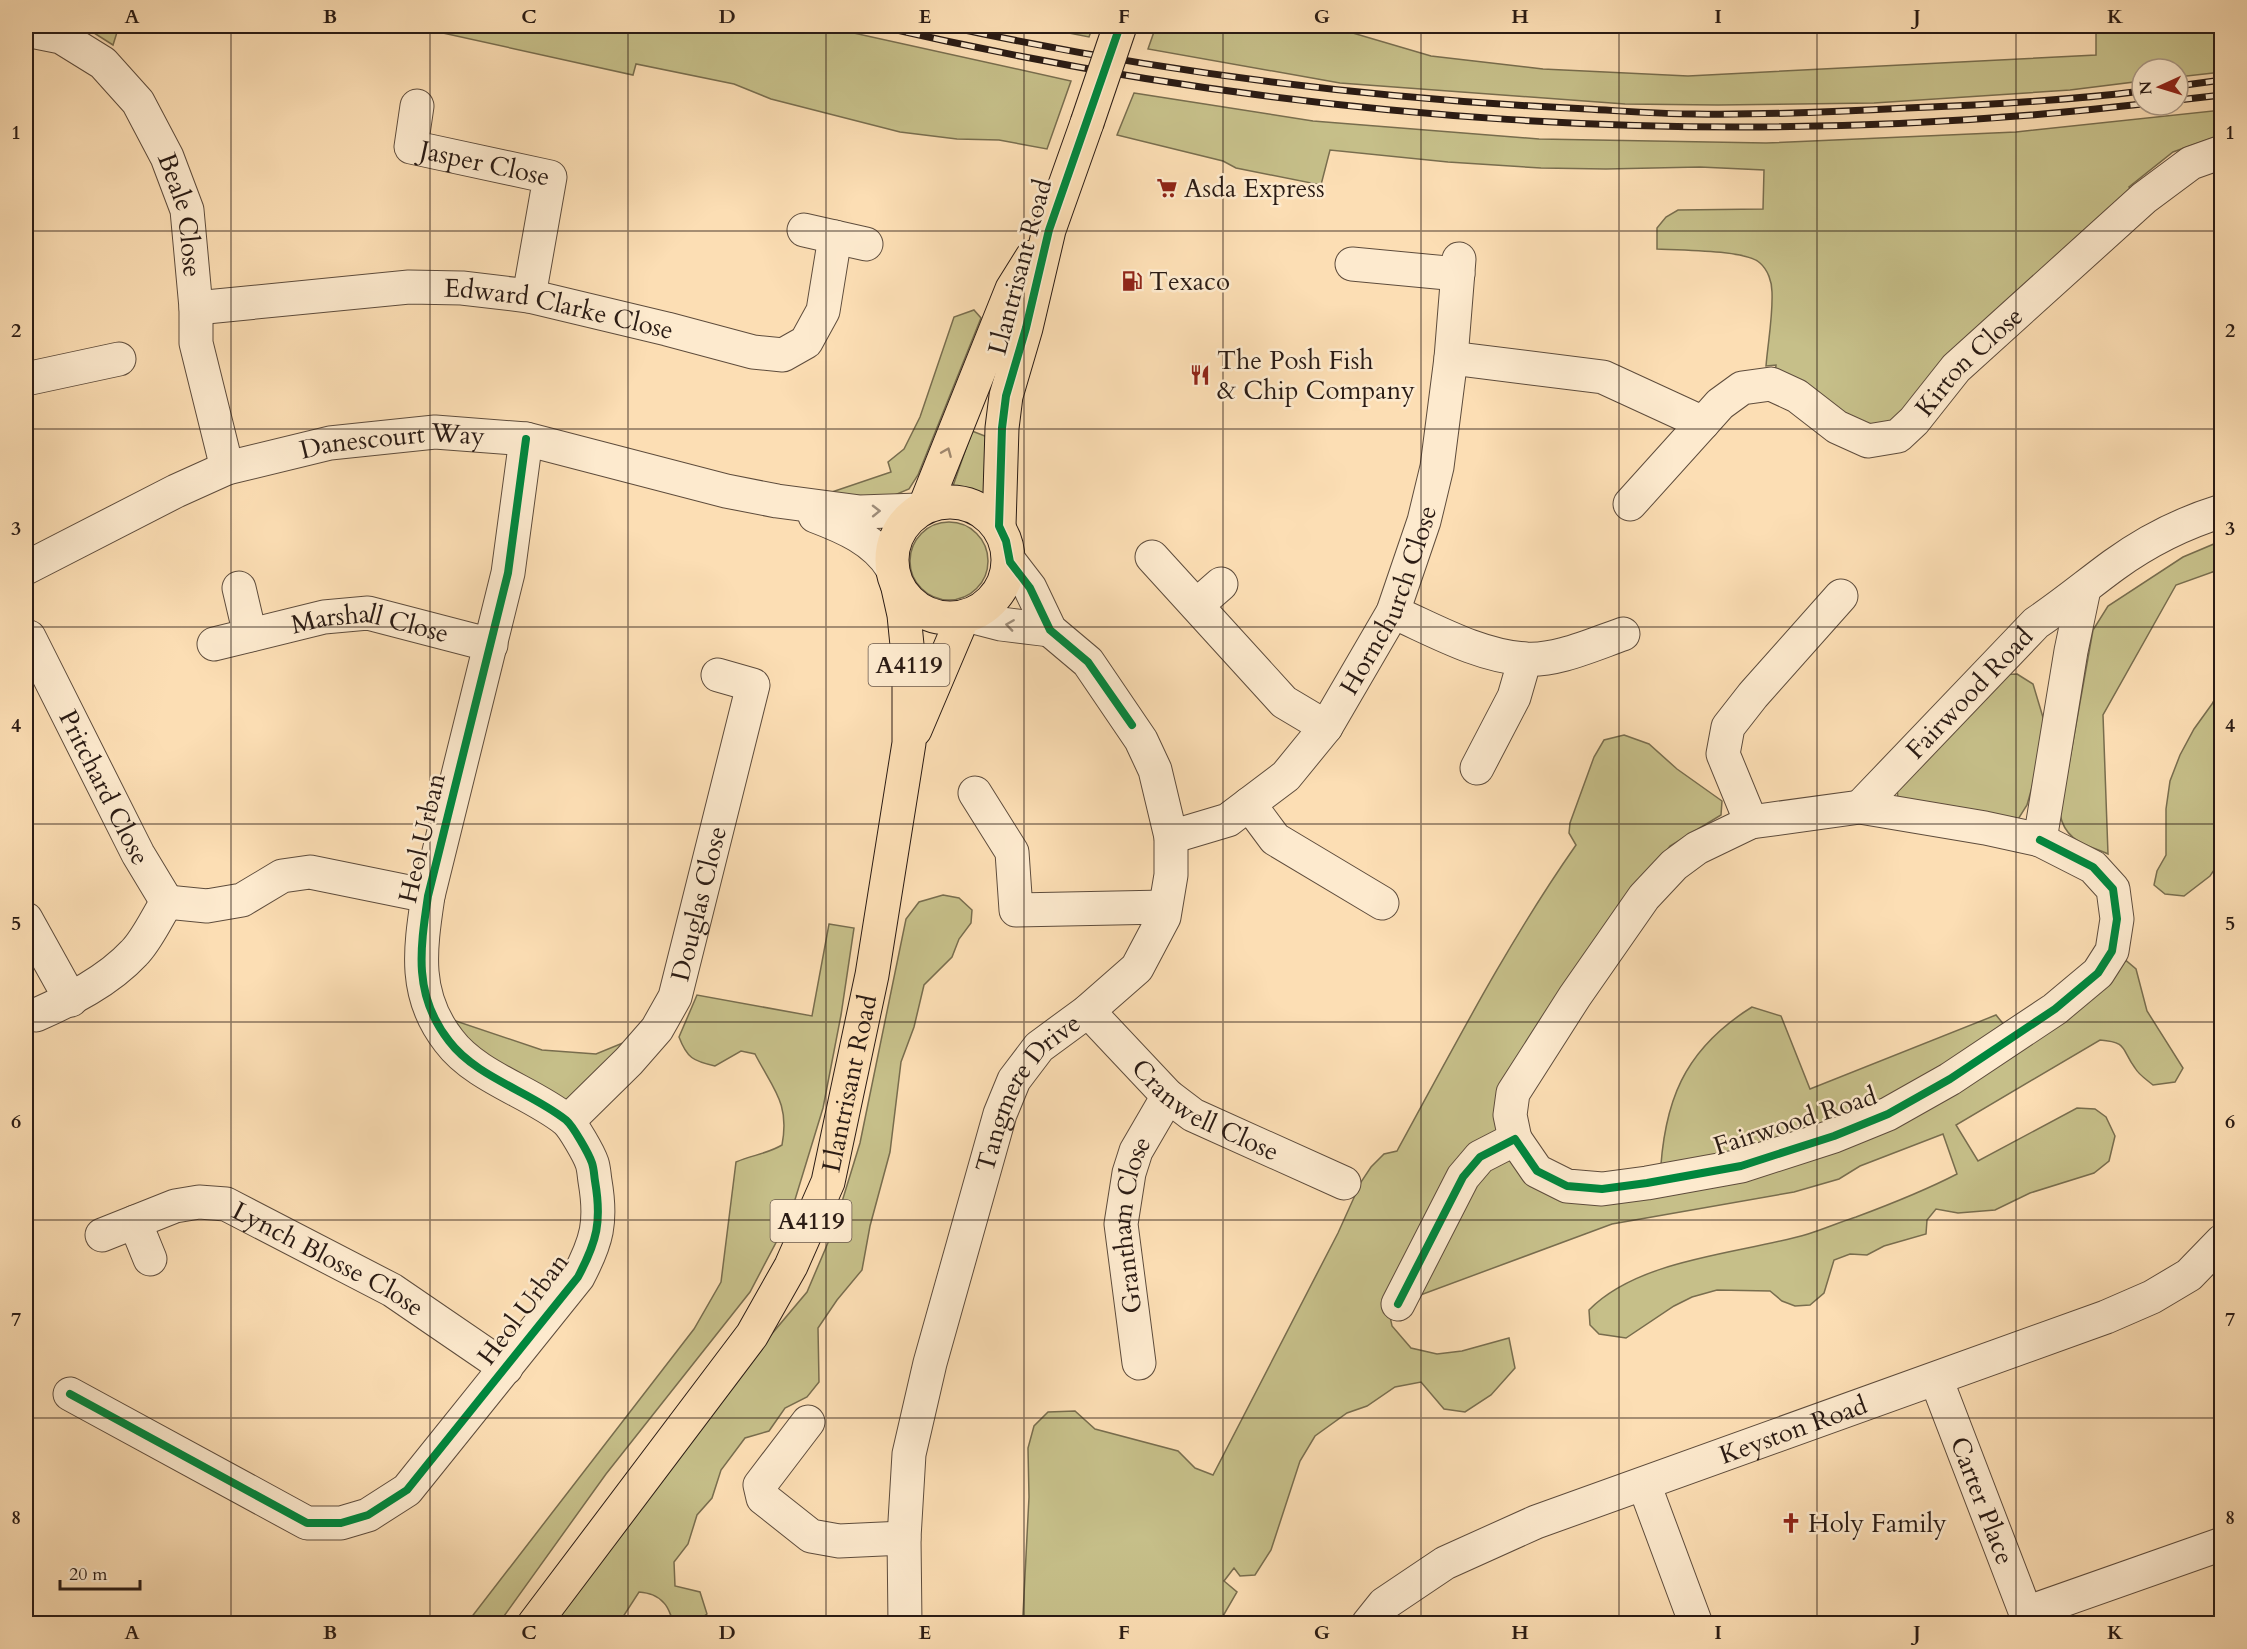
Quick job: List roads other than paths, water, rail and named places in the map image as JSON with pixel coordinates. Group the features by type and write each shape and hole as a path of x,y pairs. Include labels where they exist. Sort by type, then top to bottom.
{"main road":[{"name":"Llantrisant Road","path":"999,526 1002,428 1006,396 1026,328 1049,230 1120,26"},
{"name":"Llantrisant Road","path":"922,508 1012,289 1049,230"},
{"path":"941,502 978,509 999,526 1006,541 1010,562 997,594 967,617 948,620 928,615 908,604 895,578 895,543 905,522 922,508 941,502"},
{"name":"Llantrisant Road","path":"534,1623 752,1335 791,1266 828,1182 872,975 909,743 909,665 904,615 895,578"},
{"name":"Llantrisant Road","path":"909,743 967,617"}],"street":[{"name":"Beale Close","path":"26,30 61,37 103,63 138,102 167,157 187,210 196,308 196,344 227,468"},
{"name":"Jasper Close","path":"417,106 411,147 550,177 529,296"},
{"name":"Kirton Close","path":"1630,504 1720,404 1742,388 1771,384 1797,396 1837,427 1868,441 1898,436 1914,421 1956,368 2144,198 2191,163 2222,153"},
{"name":"Edward Clarke Close","path":"196,308 409,287 462,288 529,296 753,352 783,355 806,342 823,311 835,237"},
{"name":"Hornchurch Close","path":"1171,837 1228,819 1286,776 1326,727 1393,612 1424,521 1437,467 1451,358 1459,267 1352,264"},
{"path":"1451,358 1603,377 1702,423"},
{"path":"26,379 119,359"},
{"name":"Danescourt Way","path":"26,568 176,491 227,468 330,443 435,432 526,439 726,491 777,501 860,512 922,508"},
{"name":"Heol Urban","path":"70,1394 307,1522 341,1524 368,1515 407,1490 578,1277 588,1257 598,1231 599,1203 592,1162 568,1121 467,1059 448,1041 432,1012 421,976 421,947 428,896 508,573 526,439"},
{"name":"Danescourt Way","path":"777,501 854,534 874,546 885,557 895,578"},
{"name":"Fairwood Road","path":"1860,807 2036,623 2113,565 2148,542 2200,518 2222,511"},
{"path":"1152,557 1284,702 1326,727"},
{"name":"Tangmere Drive","path":"905,1623 904,1538 909,1454 930,1363 1000,1114 1014,1080 1039,1047 1088,1011 1137,968 1164,917 1171,875 1171,837 1155,770 1132,725 1088,662 1050,630 1030,588 1010,562"},
{"path":"1197,605 1221,584"},
{"path":"239,588 250,635"},
{"name":"Fairwood Road","path":"2040,840 2071,651 2084,589"},
{"path":"1751,822 1723,754 1728,727 1753,695 1841,596"},
{"path":"1393,612 1468,646 1525,659 1557,656 1623,634"},
{"name":"Marshall Close","path":"214,644 324,617 368,613 491,645"},
{"path":"967,617 1050,630"},
{"name":"Pritchard Close","path":"29,638 36,678 166,902"},
{"path":"1477,768 1514,697 1525,659"},
{"name":"Douglas Close","path":"568,1121 629,1061 657,1029 675,997 753,685 718,675"},
{"path":"975,793 1012,852 1016,910 1165,907"},
{"path":"1249,804 1275,839 1382,903"},
{"name":"Fairwood Road","path":"1860,807 1985,828 2040,840 2093,867 2113,890 2117,919 2112,951 2098,973 2055,1009 1950,1079 1888,1114 1833,1136 1741,1166 1647,1184 1602,1189 1567,1186 1537,1171 1515,1139 1510,1115 1513,1093 1575,996 1644,897 1674,865 1697,848 1751,822 1860,807"},
{"path":"36,1015 71,1000 99,982 135,953 166,902 207,906 242,900 282,876 310,872 428,896"},
{"path":"26,919 71,1000"},
{"name":"Cranwell Close","path":"1088,1011 1168,1096 1193,1115 1344,1183"},
{"name":"Grantham Close","path":"1139,1363 1121,1224 1129,1173 1136,1151 1168,1096"},
{"path":"1398,1304 1462,1178 1480,1157 1515,1139"},
{"name":"Lynch Blosse Close","path":"102,1235 175,1206 199,1202 225,1204 392,1290 506,1368"},
{"path":"135,1222 150,1259"},
{"name":"Keyston Road","path":"1368,1623 1384,1604 1445,1563 1536,1522 2106,1317 2152,1297 2189,1275 2222,1241"},
{"name":"Carter Place","path":"1936,1379 2028,1618"},
{"path":"808,1422 760,1485 763,1498 811,1536 839,1541 904,1538"},
{"path":"1644,1484 1696,1623"},
{"path":"2028,1618 2222,1544"}],"railway":[{"path":"879,26 1035,59 1191,86 1349,106 1508,119 1666,126 1825,126 1984,119 2130,105"},
{"path":"946,26 1105,57 1265,81 1425,98 1641,112 1682,114 1827,112 2024,102 2130,92"},
{"path":"2190,84 2222,80"},
{"path":"2190,99 2222,95"}],"place":[{"name":"Asda Express","path":"1167,188"},
{"name":"Texaco","path":"1132,281"},
{"name":"The Posh Fish & Chip Company","path":"1200,375"},
{"name":"Holy Family","path":"1791,1523"}]}
